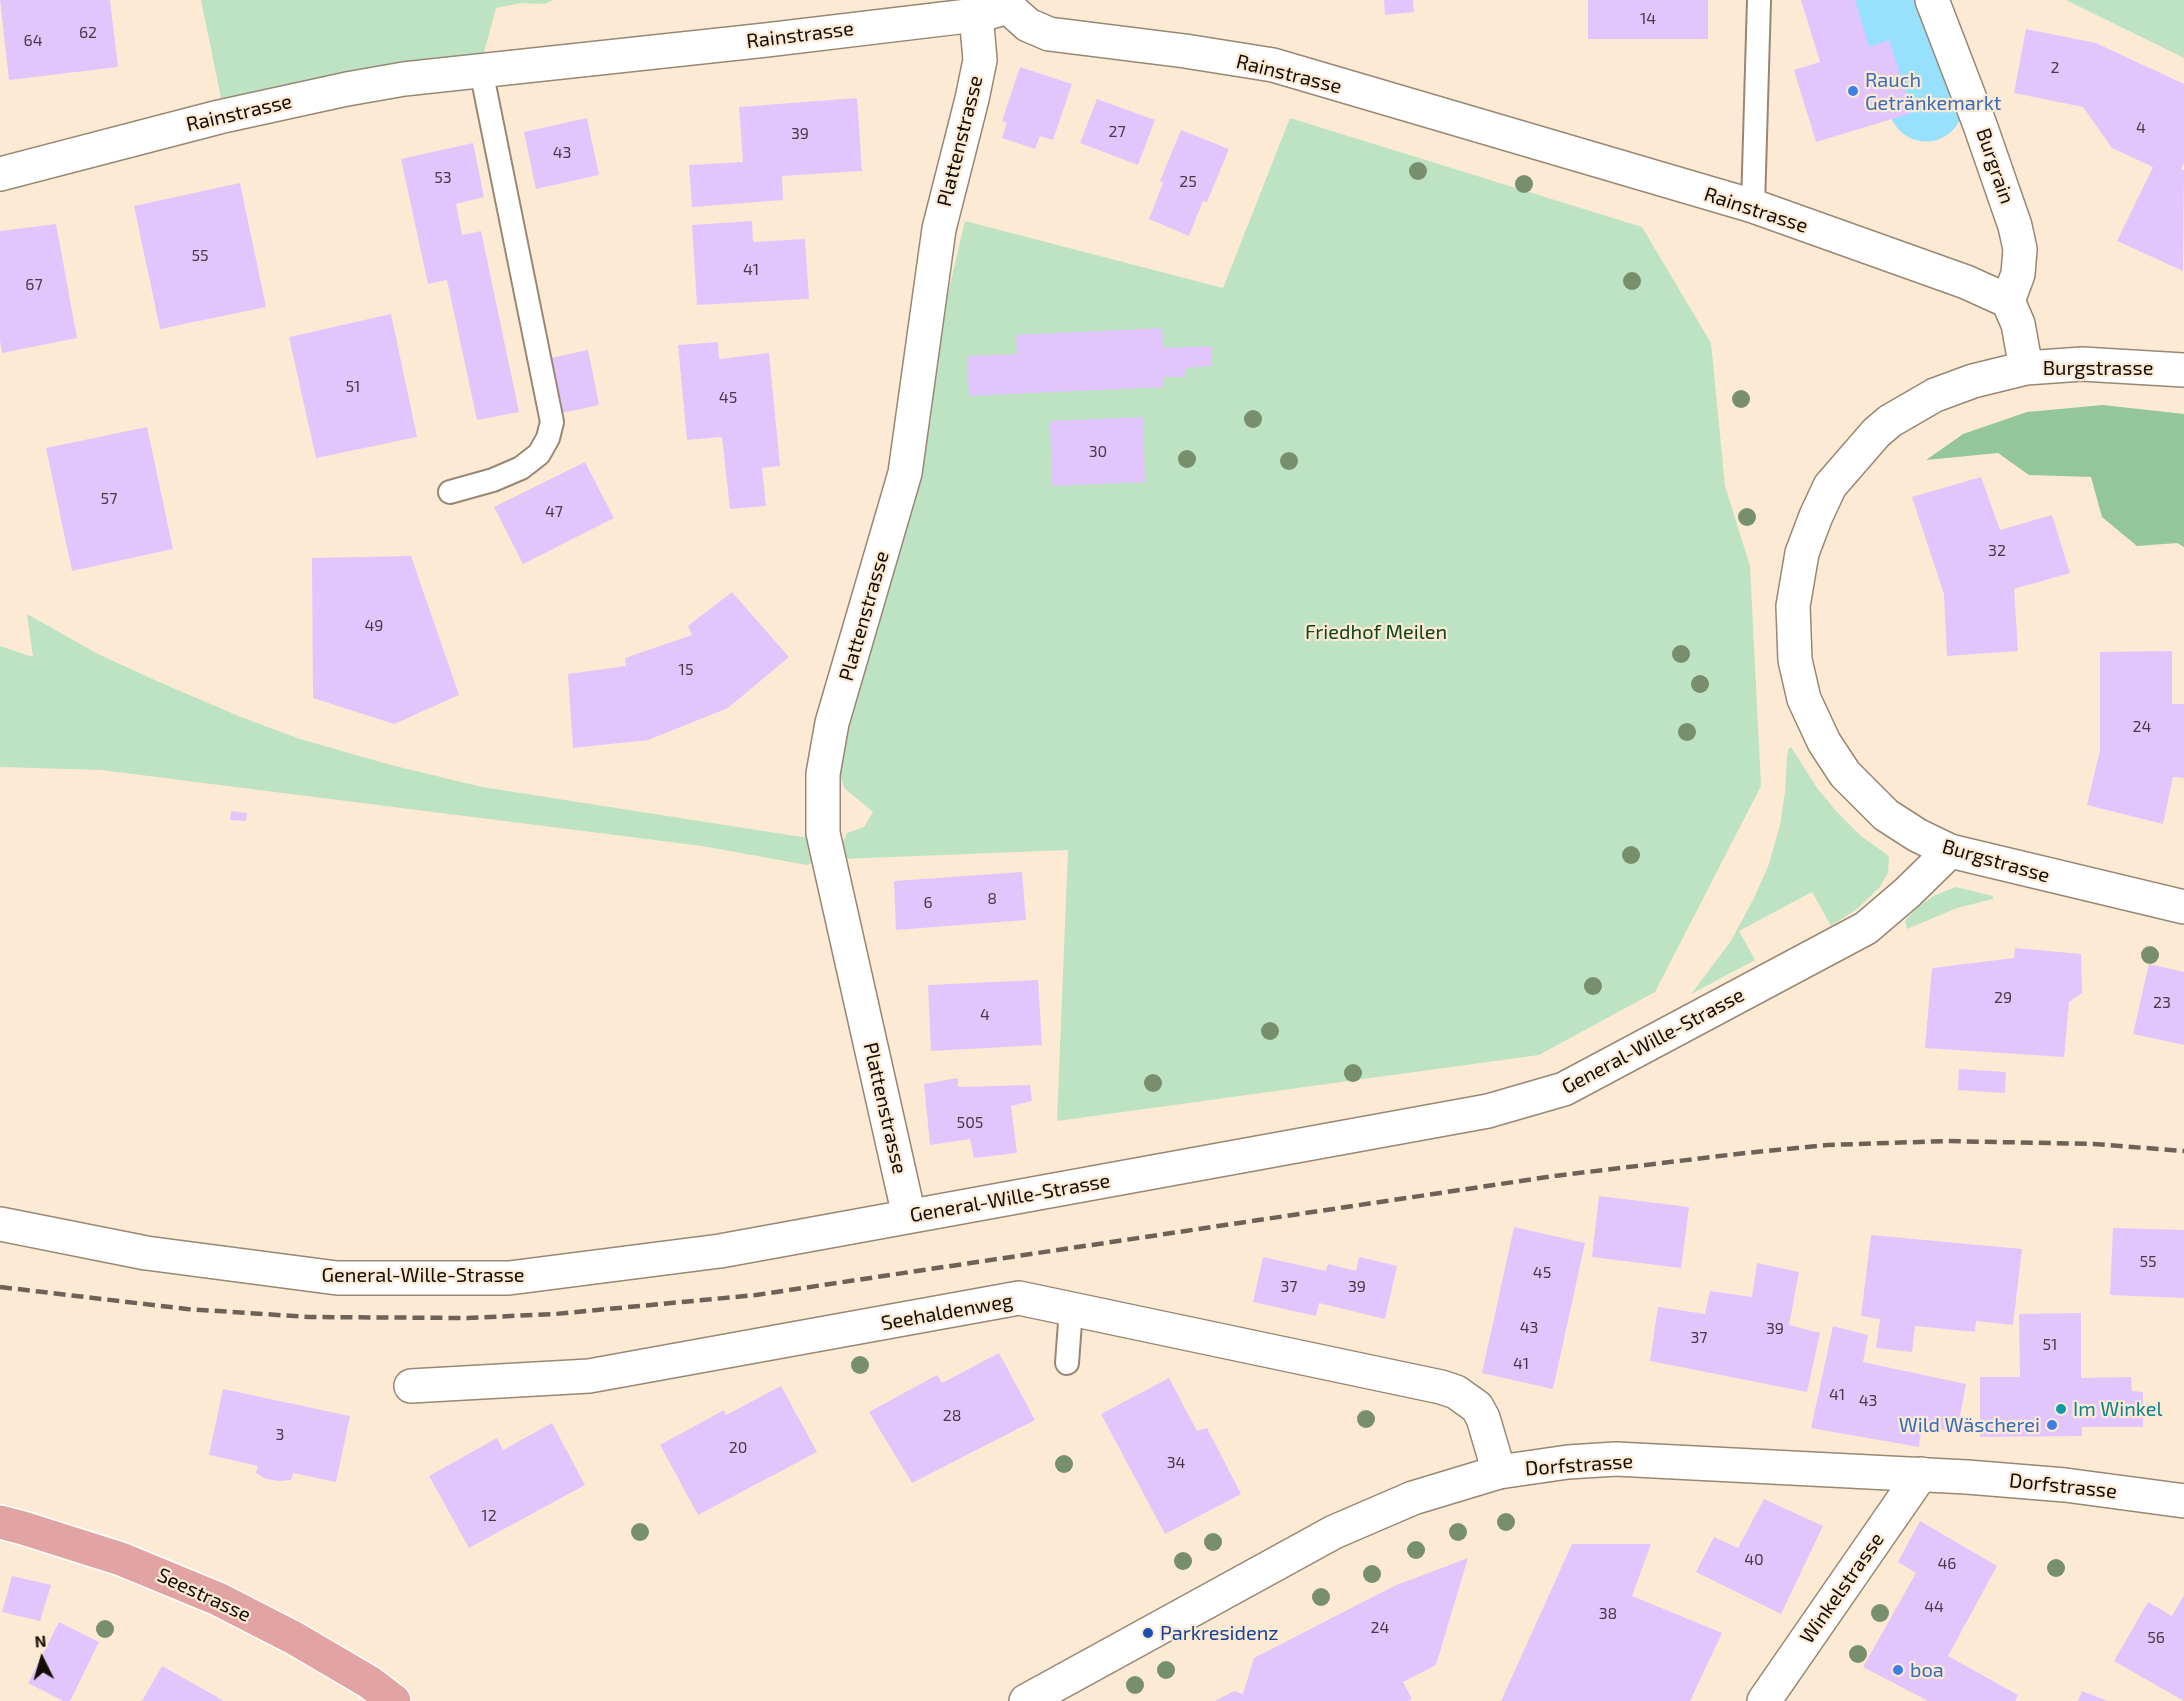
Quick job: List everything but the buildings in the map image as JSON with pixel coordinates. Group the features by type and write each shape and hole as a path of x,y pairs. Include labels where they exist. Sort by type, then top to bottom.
{"main road":[{"name":"Seestrasse","path":"0,1522 121,1559 218,1599 294,1638 369,1682 394,1701"}],"street":[{"name":"Burgrain","path":"1932,0 1984,135 2015,226 2020,249 2018,274 2008,301"},
{"name":"Rainstrasse","path":"0,174 160,131 254,109 404,79 765,40 976,14 1007,4 1028,25 1049,34 1185,51 1273,66 1753,206 1966,282 2008,301"},
{"name":"Plattenstrasse","path":"909,1216 822,833 823,774 832,723 905,473 939,229 980,60 976,14"},
{"path":"2008,301 2018,324 2026,368"},
{"name":"Burgstrasse","path":"2184,370 2082,364 2026,368 1973,381 1935,395 1890,422 1876,433 1830,486 1802,553 1793,606 1795,660 1803,699 1845,774 1886,815 1917,836 1950,852 2184,907"},
{"name":"General-Wille-Strasse","path":"0,1224 146,1252 337,1278 509,1278 720,1251 1488,1111 1564,1089 1866,928 1950,852"},
{"name":"Seehaldenweg","path":"411,1386 589,1376 1019,1298 1456,1392 1477,1407 1483,1418 1499,1472"},
{"name":"Dorfstrasse","path":"1026,1701 1334,1532 1413,1498 1499,1472 1568,1462 1616,1459 1921,1474 2066,1485 2184,1501"},
{"name":"Winkelstrasse","path":"1764,1701 1921,1474"}],"lane":[{"path":"1753,206 1759,0"},
{"path":"450,492 492,480 522,468 539,454 548,438 552,422 482,70"},
{"path":"1067,1363 1071,1309"}],"green space":[{"path":"201,0 553,0 545,4 521,3 496,8 483,56 222,103"},
{"path":"2066,0 2184,0 2184,58"},
{"name":"Friedhof Meilen","path":"1290,118 1642,227 1711,343 1725,486 1750,566 1761,786 1655,992 1539,1055 1057,1121 1068,850 842,859 840,849 847,833 864,827 873,812 844,788 840,774 841,760 931,420 937,340 965,221 1223,288"},
{"path":"2103,405 2184,414 2184,547 2177,543 2137,546 2102,517 2091,477 2029,475 1998,453 1926,460 1963,434 2027,412"},
{"path":"27,614 98,654 159,682 300,739 391,765 482,787 808,838 814,862 807,865 702,846 101,770 0,767 0,646 33,657"},
{"path":"1791,747 1817,788 1837,812 1861,836 1889,856 1888,873 1880,887 1857,909 1831,926 1812,892 1739,931 1755,960 1691,994 1731,941 1769,864 1780,825 1787,756"},
{"path":"1956,887 1993,896 1993,899 1957,908 1907,929 1905,921 1917,908 1933,896"}],"waterway":[{"path":"1892,0 1926,104"}],"railway":[{"path":"0,1287 187,1309 309,1317 467,1318 555,1314 756,1295 1554,1176 1745,1153 1827,1145 1948,1141 2094,1144 2184,1151"}],"place":[{"name":"Rauch Getränkemarkt","path":"1853,91"},
{"name":"Im Winkel","path":"2061,1409"},
{"name":"Wild Wäscherei","path":"2052,1425"},
{"name":"Parkresidenz","path":"1148,1633"},
{"name":"boa","path":"1898,1670"}]}
